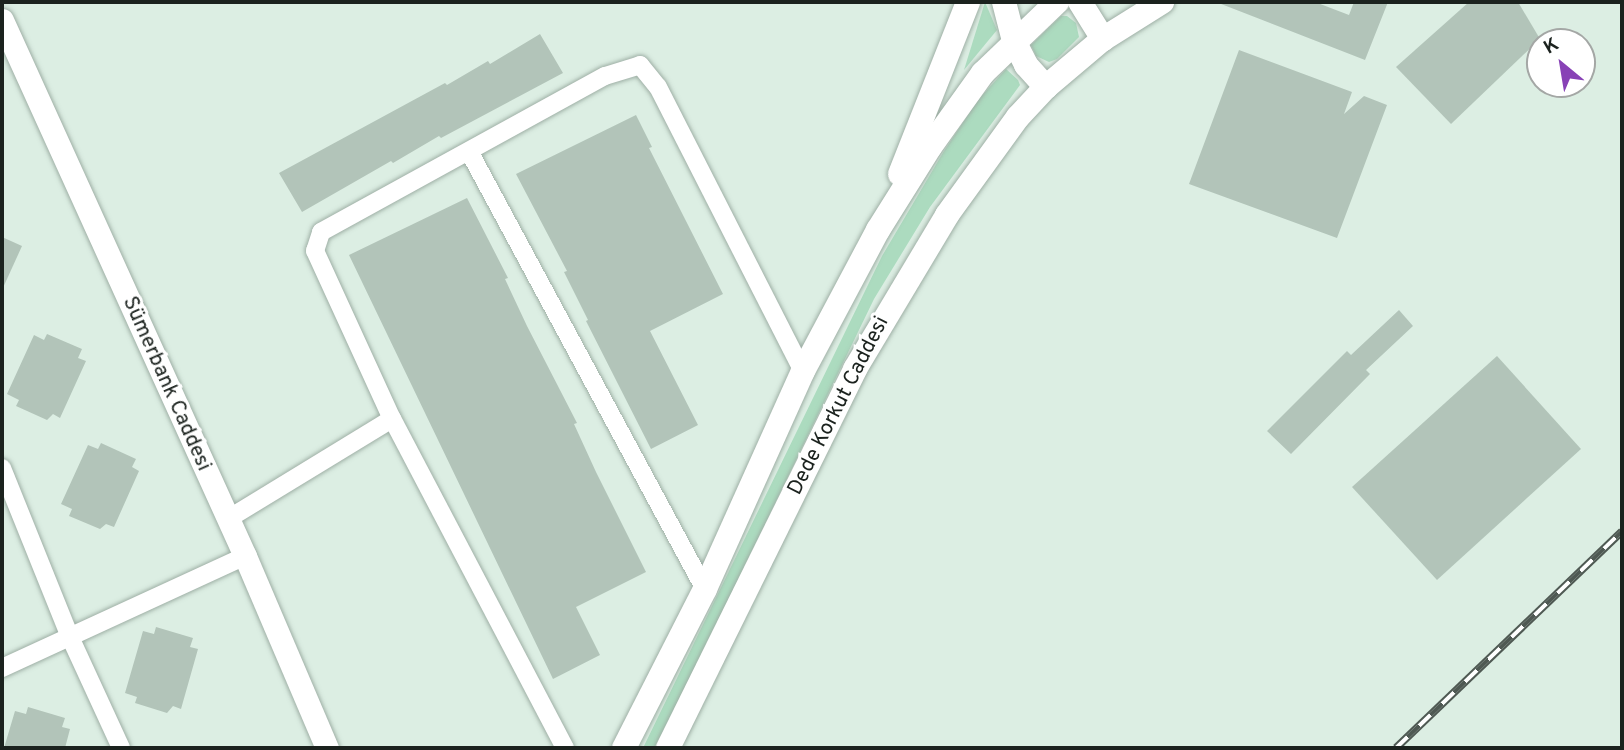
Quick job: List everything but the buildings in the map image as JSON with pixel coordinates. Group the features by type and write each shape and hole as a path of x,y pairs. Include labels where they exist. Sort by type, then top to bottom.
{"main road":[{"name":"Dede Korkut Caddesi","path":"878,230 968,2"},
{"path":"1004,2 1014,41 1026,65 1046,87"},
{"name":"Dede Korkut Caddesi","path":"624,748 705,589 803,371 878,230 960,103 1014,41 1057,2"},
{"path":"1080,2 1103,38"},
{"name":"Dede Korkut Caddesi","path":"668,748 882,320 947,215 1018,117 1046,87 1103,38 1162,2"}],"street":[{"name":"Sümerbank Caddesi","path":"2,20 245,556 327,748"},
{"path":"565,748 392,419 315,251 321,232 470,153 606,76 640,65 659,87 803,371"},
{"path":"470,153 705,589"},
{"path":"228,519 392,419"},
{"path":"2,468 69,637 121,748"},
{"path":"2,668 245,556"}],"green space":[{"path":"985,2 997,30 964,70"},
{"path":"1061,16 1067,16 1076,23 1079,37 1057,59 1049,62 1036,56 1031,45"},
{"path":"1006,69 1020,85 930,207 874,299 673,714 654,748 643,748 882,256 944,151 978,100"}],"railway":[{"path":"1396,748 1622,531"}]}
